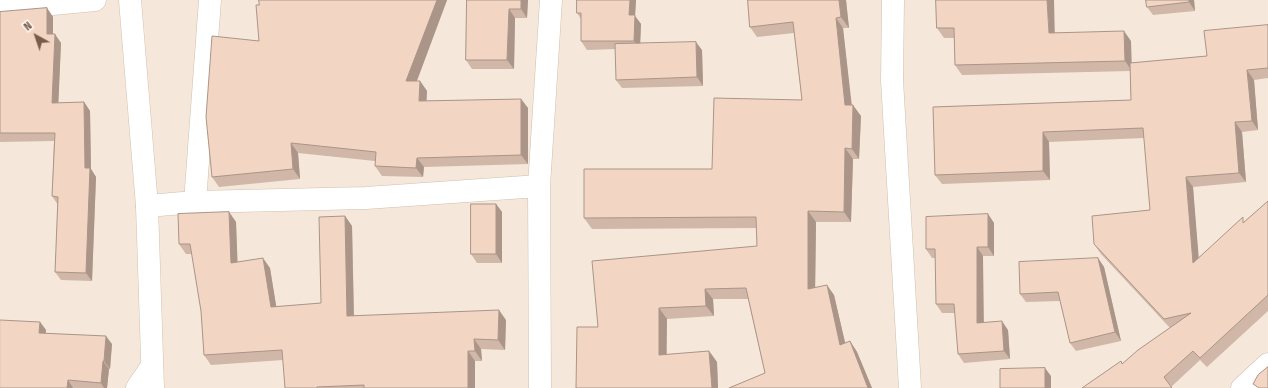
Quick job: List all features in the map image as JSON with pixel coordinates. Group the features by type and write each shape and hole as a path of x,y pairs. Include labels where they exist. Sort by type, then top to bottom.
{"street":[{"path":"0,9 96,0"},
{"path":"130,0 148,206 153,388"},
{"path":"195,202 210,0"},
{"path":"540,388 540,186 551,0"},
{"path":"893,0 892,80 910,388"},
{"path":"148,206 195,202 366,198 540,186"},
{"path":"1242,388 1268,364"},
{"path":"137,388 152,366"}],"shaded area":[{"path":"0,0 1268,0 1268,388 0,388"}],"building":[{"path":"259,0 437,0 406,81 420,81 419,101 521,99 521,155 417,158 416,168 375,166 376,152 291,143 293,169 212,177 206,117 212,36 259,41 256,5 259,5"},
{"path":"467,0 521,0 521,9 509,9 507,60 466,60"},
{"path":"577,0 630,0 629,15 635,15 634,41 581,41 581,13 577,13"},
{"path":"748,0 839,0 841,17 836,18 845,105 853,105 852,149 845,148 844,212 808,211 808,289 827,285 840,345 850,341 868,388 729,388 765,373 746,288 705,289 706,306 659,308 659,355 709,351 712,388 576,388 577,327 598,327 592,261 757,246 756,217 584,218 584,169 712,169 714,98 802,100 793,22 750,27"},
{"path":"936,0 1047,0 1049,33 1124,31 1125,61 955,65 954,28 937,28"},
{"path":"1146,0 1189,0 1189,2 1147,7"},
{"path":"47,8 47,34 55,34 52,103 84,102 85,168 90,168 86,273 55,272 58,197 52,196 55,133 0,133 0,12"},
{"path":"1268,25 1268,68 1247,70 1252,121 1235,122 1239,173 1186,177 1193,263 1243,217 1243,223 1268,201 1268,295 1200,358 1193,351 1164,377 1172,388 1082,388 1121,361 1122,364 1138,350 1191,313 1164,319 1094,244 1092,216 1150,210 1143,128 1043,132 1043,171 935,175 933,107 1131,100 1130,63 1207,56 1204,31"},
{"path":"696,42 697,77 616,80 615,44"},
{"path":"471,204 496,204 496,254 471,254"},
{"path":"229,212 231,263 263,258 271,307 321,303 319,217 345,216 347,316 499,310 498,340 474,339 475,351 468,351 468,388 364,388 364,385 317,388 285,388 282,350 204,355 201,311 190,244 179,244 178,214"},
{"path":"988,214 988,247 977,247 977,323 1002,321 1004,351 958,354 954,304 936,304 935,249 926,249 926,217"},
{"path":"1098,258 1115,332 1070,343 1058,292 1020,294 1019,262"},
{"path":"0,320 40,322 39,333 106,336 101,383 68,380 67,388 0,388"},
{"path":"1268,367 1268,388 1259,388 1253,384 1258,375"},
{"path":"1045,368 1045,388 1000,388 1000,369"}]}
